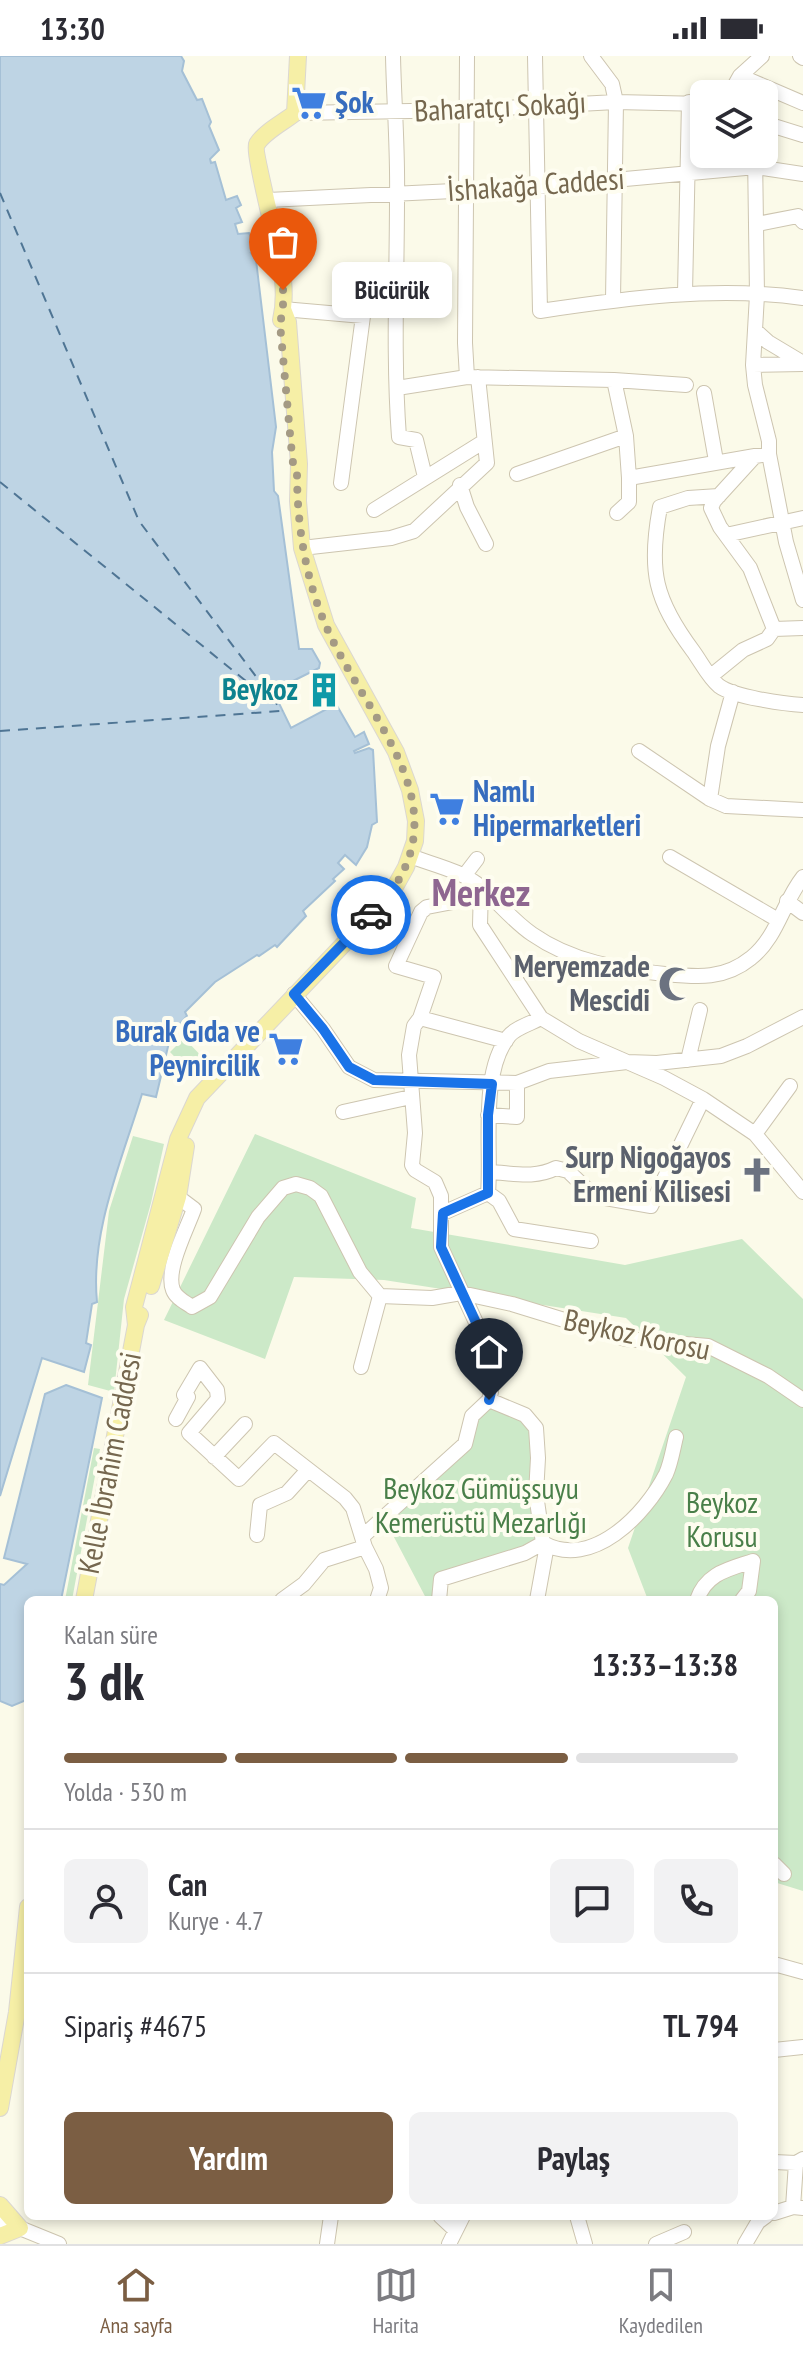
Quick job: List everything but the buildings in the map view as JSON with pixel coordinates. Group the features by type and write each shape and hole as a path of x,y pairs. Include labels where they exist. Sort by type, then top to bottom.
{"main road":[{"path":"298,56 295,113 258,141 255,147 282,268 283,309 288,322 299,464 302,548 326,625 351,676 391,741 410,790 416,821 410,856"},
{"name":"Kelle İbrahim Caddesi","path":"136,1325 134,1307 178,1139 197,1098 378,908 396,885 410,856"},
{"name":"Kelle İbrahim Caddesi","path":"85,1596 136,1325 178,1197 189,1117"},
{"path":"0,2108 22,2013 24,1978"},
{"path":"0,2205 20,2228 0,2236"}],"street":[{"path":"393,56 399,437 416,440 425,477"},
{"path":"302,548 391,538 414,531 487,463 465,343 467,56"},
{"path":"535,56 540,311 685,293 803,298"},
{"path":"591,56 612,84 616,102 613,300"},
{"path":"738,80 762,56"},
{"path":"740,76 803,103"},
{"name":"Baharatçı Sokağı","path":"295,113 468,110 616,102 690,103"},
{"path":"778,127 803,135"},
{"path":"685,293 690,149"},
{"name":"İshakağa Caddesi","path":"778,167 803,174"},
{"name":"İshakağa Caddesi","path":"268,200 538,187 712,168"},
{"path":"755,168 757,295 753,365 769,441 762,455 719,496 711,508 750,568 774,629"},
{"path":"757,224 798,216 803,222"},
{"path":"283,309 363,316 341,483"},
{"path":"756,331 803,364"},
{"path":"753,365 803,364"},
{"path":"397,388 472,377 686,385"},
{"path":"614,380 626,436 629,478 629,502 617,513"},
{"path":"704,393 716,461"},
{"path":"517,474 626,436"},
{"path":"374,510 483,442"},
{"path":"629,478 762,455"},
{"path":"762,455 803,600"},
{"path":"460,485 467,507 486,544"},
{"path":"719,496 688,498 660,507 654,564 659,593 674,626 720,686 733,692 803,705"},
{"path":"726,535 803,518"},
{"path":"774,629 803,627"},
{"path":"711,676 743,650 767,639 774,629"},
{"path":"710,799 718,746 733,692"},
{"path":"639,751 710,799 726,806 803,810"},
{"path":"410,856 464,876 481,887 532,934 554,947 608,967 711,977 723,975 750,960 764,947 803,877"},
{"path":"670,857 778,920"},
{"path":"464,876 477,859"},
{"path":"481,887 480,925 541,1018 579,1041 664,1078 703,1099 755,1134 803,1192"},
{"path":"787,901 803,913"},
{"path":"288,1596 304,1584 324,1560 363,1542 465,1444 472,1416 489,1400 491,1392 486,1344 441,1247 441,1196 435,1182 412,1165 415,1133 409,1055 414,1026 420,1018 434,977 396,966 421,912 427,907 453,902"},
{"path":"294,994 349,1067 374,1080 517,1083 549,1071 721,1056 803,1017"},
{"path":"688,1060 700,1010"},
{"path":"420,1018 506,1041"},
{"path":"488,1193 488,1115 499,1055 510,1034 541,1018"},
{"path":"488,1115 517,1117 517,1083"},
{"path":"755,1134 790,1086"},
{"path":"343,1112 411,1097"},
{"path":"490,1172 544,1174 556,1168 568,1171 594,1196 651,1206 703,1099"},
{"path":"178,1197 194,1209 172,1268 172,1287 178,1298 192,1307 210,1297 258,1217 283,1188 296,1184 310,1188 321,1196 360,1272 380,1296 361,1367"},
{"path":"443,1213 488,1193"},
{"path":"488,1193 499,1201 514,1229 591,1241"},
{"name":"Beykoz Korosu","path":"380,1296 432,1298 461,1293 512,1304 626,1339 708,1346 768,1376 803,1400"},
{"path":"176,1419 188,1397 184,1395 200,1368 217,1390 218,1399 189,1433 239,1479 274,1443 345,1498 353,1508 381,1588 378,1596"},
{"path":"489,1400 525,1415 536,1428 536,1494 545,1544 538,1596"},
{"path":"214,1457 245,1424"},
{"path":"439,1596 441,1579 545,1544 556,1549 572,1550 610,1538 626,1527 666,1473 676,1437"},
{"path":"257,1535 260,1505 287,1493 307,1471"},
{"path":"698,1596 703,1584 710,1578 753,1561 749,1591 745,1596"},
{"path":"778,2050 803,2047"},
{"path":"778,2162 799,2161 798,2207 778,2212"},
{"path":"0,2220 59,2244"},
{"path":"327,2244 330,2220"},
{"path":"444,2220 455,2230"},
{"path":"449,2244 461,2220"},
{"path":"578,2220 585,2244"},
{"path":"745,2244 761,2220"},
{"path":"656,2244 684,2232"}],"green space":[{"path":"184,1038 208,1063 194,1077 170,1052"},
{"name":"Beykoz Korusu","path":"255,1134 416,1198 411,1228 625,1265 742,1239 803,1299 803,1891 778,1883 778,1596 646,1596 628,1548 686,1377 626,1318 384,1280 294,1277 265,1359 164,1320"},
{"path":"133,1136 164,1144 124,1299 114,1392 88,1385 109,1211"},
{"name":"Beykoz Gümüşsuyu Kemerüstü Mezarlığı","path":"490,1402 535,1429 540,1542 440,1578 437,1596 425,1596 385,1520 468,1431"},
{"path":"94,1448 100,1449 73,1596 66,1596"}],"water":[{"path":"0,56 181,56 184,61 182,71 197,100 202,99 219,150 210,159 211,163 215,162 226,200 237,196 241,205 236,208 242,222 235,224 238,234 249,233 258,251 251,253 256,260 276,427 272,452 274,491 278,496 299,649 312,649 320,663 319,668 273,691 291,728 336,704 355,737 364,732 369,744 354,751 373,750 377,822 372,825 367,847 356,865 345,855 338,863 344,869 303,911 306,916 277,947 275,945 257,955 215,982 185,1012 187,1016 171,1034 156,1097 142,1094 109,1196 98,1249 97,1302 92,1304 86,1343 91,1345 84,1372 42,1358 0,1496"},
{"path":"66,1385 102,1398 62,1596 24,1596 24,1701 12,1706 0,1701 0,1584 4,1585 27,1564 4,1558 45,1394"}],"ferry route":[{"path":"0,193 139,521 282,711"},
{"path":"0,482 278,707"},
{"path":"0,731 281,711"}],"way so far":[{"path":"283,290 280,324 293,463 297,472 302,548 326,625 351,676 396,752 410,790 416,821 415,841 406,867 396,885 371,915"}],"place":[{"name":"Şok","path":"309,103"},
{"name":"Bücürük","path":"283,290"},
{"name":"Beykoz","path":"324,690"},
{"name":"Namlı Hipermarketleri","path":"447,809"},
{"name":"Meryemzade Mescidi","path":"676,984"},
{"name":"Burak Gıda ve Peynircilik","path":"286,1049"},
{"name":"Surp Nigoğayos Ermeni Kilisesi","path":"757,1175"}],"district":[{"name":"Merkez","path":"481,893"}],"route":[{"path":"371,915 294,994 349,1067 374,1080 492,1084 488,1115 488,1193 443,1213 441,1247 486,1344 491,1392 489,1400"}]}
